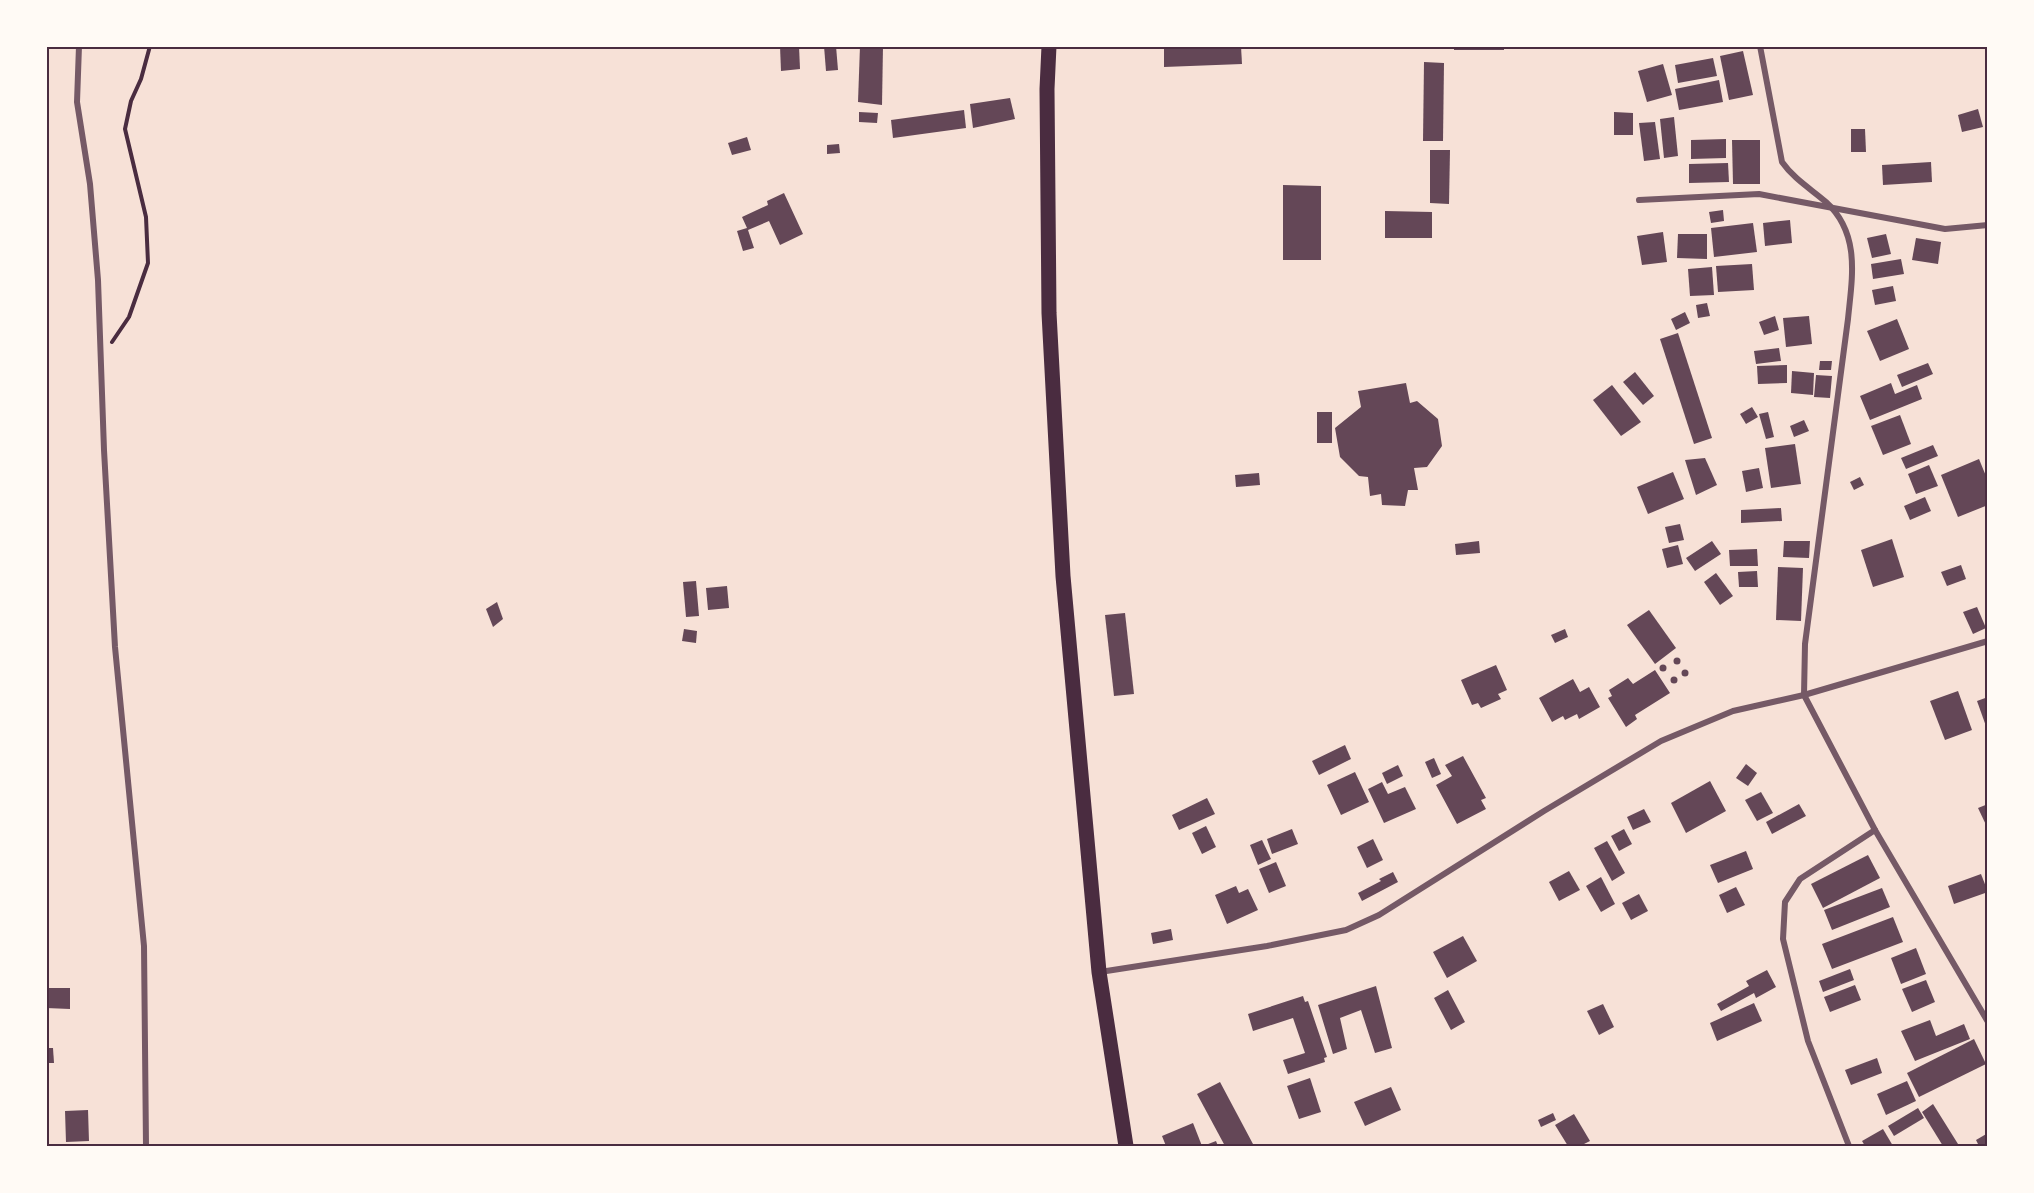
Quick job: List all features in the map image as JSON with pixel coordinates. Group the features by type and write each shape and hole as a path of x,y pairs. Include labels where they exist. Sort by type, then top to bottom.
{"main road":[{"path":"1049,46 1047,89 1049,313 1061,552 1099,972 1126,1146"}],"street":[{"path":"79,46 77,102 90,184 98,280 115,647 144,946 146,1146"},
{"path":"1760,46 1782,162 1790,173 1831,207 1844,222 1851,246 1852,270 1840,382 1805,644 1804,695 1875,830 1988,1022"},
{"path":"1640,200 1759,194 1945,229 1988,225"},
{"path":"1099,972 1266,946 1346,930 1379,915 1544,811 1661,741 1733,711 1804,695 1988,641"},
{"path":"1850,1146 1808,1041 1783,939 1785,902 1800,879 1875,830"}],"path":[{"path":"101,357 129,317 147,263 146,217 125,129 131,101 141,79 150,46"}],"building":[{"path":"780,46 799,46 800,69 781,71"},
{"path":"824,46 836,46 838,70 826,71"},
{"path":"860,46 883,46 882,105 858,102"},
{"path":"1164,46 1241,46 1242,64 1164,67"},
{"path":"1454,46 1504,46 1504,50 1454,50"},
{"path":"1743,51 1753,95 1729,100 1720,56"},
{"path":"1713,58 1717,76 1678,83 1675,65"},
{"path":"1424,62 1444,63 1443,141 1423,141"},
{"path":"1663,64 1672,95 1647,102 1638,71"},
{"path":"1719,80 1723,102 1679,110 1675,89"},
{"path":"1010,98 1015,119 973,128 970,104"},
{"path":"1978,109 1983,127 1962,132 1958,115"},
{"path":"964,110 966,128 893,138 891,120"},
{"path":"859,112 878,113 877,123 859,122"},
{"path":"1614,112 1633,113 1633,135 1614,135"},
{"path":"1674,117 1678,156 1664,158 1660,119"},
{"path":"1655,122 1660,159 1644,161 1639,123"},
{"path":"1851,129 1865,129 1866,152 1851,152"},
{"path":"747,137 751,150 732,155 728,143"},
{"path":"1726,139 1726,158 1691,159 1691,140"},
{"path":"1732,140 1760,140 1760,184 1733,184"},
{"path":"839,144 840,153 827,154 827,145"},
{"path":"1430,150 1450,150 1449,204 1430,203"},
{"path":"1931,162 1932,182 1883,185 1882,165"},
{"path":"1728,163 1729,182 1689,183 1689,164"},
{"path":"1283,185 1321,186 1321,260 1283,260"},
{"path":"784,193 803,234 780,245 769,221 748,230 754,248 743,251 737,231 747,228 742,217 768,205 767,201"},
{"path":"1723,210 1724,221 1711,223 1709,212"},
{"path":"1385,211 1432,212 1432,238 1385,238"},
{"path":"1790,220 1792,243 1765,246 1763,223"},
{"path":"1753,223 1757,252 1714,257 1711,228"},
{"path":"1663,232 1667,262 1642,265 1637,236"},
{"path":"1678,234 1707,234 1707,259 1677,258"},
{"path":"1886,234 1891,254 1872,258 1867,238"},
{"path":"1916,238 1941,242 1938,264 1912,260"},
{"path":"1901,259 1904,274 1873,279 1871,264"},
{"path":"1752,264 1754,290 1718,292 1716,266"},
{"path":"1712,267 1714,295 1690,296 1688,269"},
{"path":"1893,286 1896,301 1875,305 1872,290"},
{"path":"1707,303 1710,316 1698,318 1696,305"},
{"path":"1685,312 1690,323 1676,330 1671,319"},
{"path":"1775,316 1779,330 1764,335 1759,322"},
{"path":"1809,316 1812,344 1786,347 1783,318"},
{"path":"1897,319 1909,349 1880,361 1867,331"},
{"path":"1678,333 1712,438 1694,444 1660,339"},
{"path":"1779,348 1781,361 1756,364 1754,351"},
{"path":"1820,361 1832,361 1831,370 1819,370"},
{"path":"1928,363 1933,374 1902,387 1897,375"},
{"path":"1787,365 1787,383 1758,384 1757,366"},
{"path":"1792,371 1814,373 1813,395 1791,393"},
{"path":"1635,372 1654,396 1643,405 1623,382"},
{"path":"1816,375 1832,376 1830,398 1814,397"},
{"path":"1406,383 1410,403 1417,401 1438,419 1442,446 1427,467 1414,468 1418,490 1408,490 1405,506 1382,505 1381,494 1370,496 1368,477 1359,476 1340,457 1335,428 1361,407 1358,391"},
{"path":"1891,383 1895,394 1917,385 1922,399 1870,420 1860,396"},
{"path":"1612,385 1641,422 1621,436 1593,400"},
{"path":"1752,407 1758,417 1746,424 1740,414"},
{"path":"1317,412 1332,412 1332,443 1317,443"},
{"path":"1768,412 1774,437 1766,439 1759,414"},
{"path":"1900,415 1911,444 1883,455 1871,426"},
{"path":"1804,420 1809,431 1794,437 1790,426"},
{"path":"1795,444 1801,484 1771,488 1765,448"},
{"path":"1933,445 1938,456 1906,469 1901,458"},
{"path":"1705,458 1717,485 1696,495 1685,460"},
{"path":"1979,459 1988,481 1988,505 1958,517 1941,475"},
{"path":"1929,465 1938,486 1916,494 1908,474"},
{"path":"1759,468 1763,488 1746,492 1742,471"},
{"path":"1673,472 1684,499 1648,514 1637,487"},
{"path":"1259,473 1260,485 1236,487 1235,475"},
{"path":"1860,477 1864,485 1854,490 1850,482"},
{"path":"1925,497 1931,511 1910,520 1904,506"},
{"path":"1781,508 1782,521 1741,523 1741,510"},
{"path":"1680,524 1684,540 1669,543 1665,527"},
{"path":"1892,539 1904,577 1873,587 1861,550"},
{"path":"1479,541 1480,553 1456,555 1455,544"},
{"path":"1712,541 1721,554 1695,571 1686,558"},
{"path":"1784,541 1810,541 1809,558 1783,557"},
{"path":"1678,545 1683,564 1667,568 1662,549"},
{"path":"1757,549 1758,566 1730,566 1729,550"},
{"path":"1961,565 1966,579 1947,586 1941,572"},
{"path":"1778,567 1803,568 1801,621 1776,620"},
{"path":"1757,571 1758,587 1739,587 1738,572"},
{"path":"1716,573 1733,596 1720,605 1704,582"},
{"path":"696,581 699,616 686,617 683,582"},
{"path":"727,586 729,608 708,610 706,588"},
{"path":"497,602 503,619 493,627 486,609"},
{"path":"1977,607 1986,628 1973,634 1963,612"},
{"path":"1649,610 1676,648 1655,664 1627,625"},
{"path":"1125,613 1134,694 1114,696 1105,615"},
{"path":"684,629 697,631 696,643 682,641"},
{"path":"1565,629 1568,637 1555,643 1551,635"},
{"path":"1677,658 1680,661 1677,664 1674,661"},
{"path":"1663,664 1667,668 1663,672 1659,668"},
{"path":"1496,665 1507,690 1498,694 1501,699 1481,708 1478,703 1472,705 1461,680"},
{"path":"1685,669 1689,673 1685,677 1681,673"},
{"path":"1655,670 1670,693 1635,715 1637,719 1626,727 1608,698 1612,696 1609,690 1628,678 1633,684"},
{"path":"1674,676 1678,680 1674,684 1670,680"},
{"path":"1573,679 1580,692 1589,687 1600,707 1579,719 1577,714 1565,720 1563,716 1552,722 1539,698"},
{"path":"1958,691 1972,730 1945,740 1930,701"},
{"path":"1988,697 1988,729 1987,729 1977,701"},
{"path":"1345,745 1351,759 1319,775 1312,761"},
{"path":"1463,756 1486,798 1481,800 1486,809 1457,824 1436,785 1452,776 1445,765"},
{"path":"1434,758 1441,774 1432,778 1425,762"},
{"path":"1746,764 1757,773 1748,786 1736,778"},
{"path":"1398,765 1403,776 1387,784 1382,773"},
{"path":"1355,772 1369,802 1341,815 1327,785"},
{"path":"1710,781 1726,811 1686,833 1671,803"},
{"path":"1382,782 1388,794 1405,787 1416,809 1384,823 1368,789"},
{"path":"1761,792 1773,813 1757,821 1745,800"},
{"path":"1207,798 1215,814 1179,830 1172,815"},
{"path":"1799,804 1806,816 1772,834 1766,822"},
{"path":"1988,804 1988,829 1978,808"},
{"path":"1644,809 1651,822 1633,830 1627,817"},
{"path":"1206,826 1216,847 1202,854 1192,833"},
{"path":"1292,829 1298,844 1272,854 1267,839"},
{"path":"1624,829 1632,844 1619,851 1611,836"},
{"path":"1373,839 1383,860 1367,868 1357,847"},
{"path":"1262,840 1271,859 1258,865 1250,845"},
{"path":"1607,841 1625,873 1612,881 1594,848"},
{"path":"1746,851 1753,869 1718,883 1710,865"},
{"path":"1868,855 1880,878 1823,908 1811,884"},
{"path":"1276,862 1286,886 1269,893 1259,869"},
{"path":"1569,871 1580,890 1559,901 1549,882"},
{"path":"1393,872 1398,882 1362,901 1358,893"},
{"path":"1981,874 1988,892 1954,904 1948,886"},
{"path":"1601,877 1615,904 1601,912 1586,886"},
{"path":"1236,886 1239,893 1248,889 1258,910 1227,924 1215,895"},
{"path":"1736,887 1745,905 1727,913 1719,895"},
{"path":"1882,888 1890,907 1832,930 1824,910"},
{"path":"1639,894 1648,911 1631,920 1622,903"},
{"path":"1893,917 1903,942 1832,969 1822,944"},
{"path":"1171,929 1173,940 1153,944 1151,933"},
{"path":"1463,936 1477,961 1447,978 1433,952"},
{"path":"1916,948 1926,974 1901,984 1891,958"},
{"path":"1850,969 1854,980 1823,992 1819,981"},
{"path":"1767,970 1776,987 1756,998 1754,993 1721,1011 1717,1004 1749,986 1746,981"},
{"path":"1926,980 1935,1002 1912,1012 1902,989"},
{"path":"1855,985 1861,1000 1830,1012 1824,997"},
{"path":"1376,986 1392,1048 1375,1053 1361,1010 1340,1018 1347,1049 1333,1054 1318,1005"},
{"path":"46,988 70,988 70,1009 46,1008"},
{"path":"1448,990 1465,1022 1451,1030 1434,998"},
{"path":"1303,996 1305,1002 1308,1001 1327,1057 1324,1058 1325,1062 1288,1074 1283,1060 1305,1053 1293,1018 1253,1031 1248,1014"},
{"path":"1754,1003 1762,1021 1717,1041 1710,1023"},
{"path":"1603,1004 1614,1027 1599,1035 1587,1011"},
{"path":"46,1020 48,1020 49,1036 46,1036"},
{"path":"1930,1020 1936,1036 1964,1024 1970,1039 1915,1061 1901,1031"},
{"path":"1974,1039 1986,1064 1919,1097 1907,1073"},
{"path":"46,1048 53,1048 54,1063 46,1063"},
{"path":"1877,1058 1882,1073 1851,1085 1845,1070"},
{"path":"1310,1078 1321,1112 1299,1119 1287,1086"},
{"path":"1907,1081 1916,1101 1886,1115 1877,1094"},
{"path":"1220,1082 1253,1144 1249,1146 1225,1146 1197,1094"},
{"path":"1391,1087 1401,1110 1365,1126 1354,1102"},
{"path":"1933,1104 1958,1144 1955,1146 1943,1146 1922,1112"},
{"path":"1918,1108 1924,1118 1894,1136 1888,1126"},
{"path":"88,1110 89,1141 66,1142 65,1111"},
{"path":"1553,1113 1556,1120 1541,1127 1538,1120"},
{"path":"1574,1114 1590,1141 1580,1146 1568,1146 1555,1125"},
{"path":"1193,1123 1202,1146 1166,1146 1162,1136"},
{"path":"1883,1129 1893,1146 1865,1146 1862,1141"},
{"path":"1988,1133 1988,1146 1979,1146 1976,1140"},
{"path":"1216,1141 1218,1146 1203,1146"}]}
